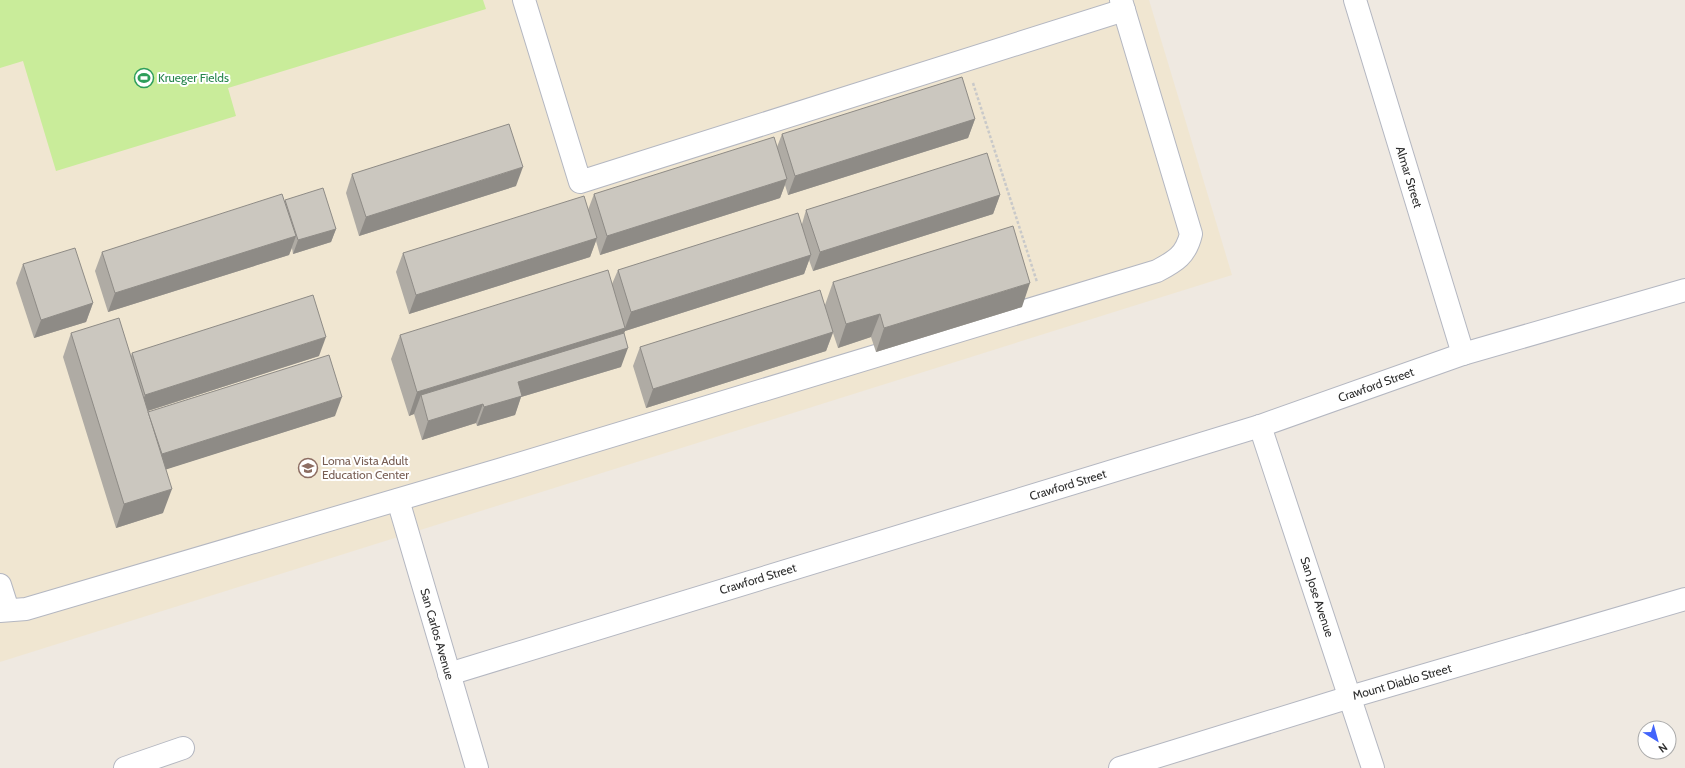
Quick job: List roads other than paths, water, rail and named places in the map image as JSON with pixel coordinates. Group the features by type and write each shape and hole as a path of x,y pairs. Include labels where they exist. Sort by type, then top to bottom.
{"street":[{"path":"0,585 4,611 26,609 398,500 1157,271 1175,262 1188,246 1191,234 1122,5 823,105 580,182 524,0"},
{"name":"Almar Street","path":"1355,0 1463,354"},
{"name":"Crawford Street","path":"449,674 1260,426 1463,354 1685,290"},
{"name":"San Jose Avenue","path":"1260,426 1373,768"},
{"name":"San Carlos Avenue","path":"398,500 477,768"},
{"name":"Mount Diablo Street","path":"1120,768 1350,697 1685,599"},
{"path":"125,768 183,748"}],"place":[{"name":"Krueger Fields","path":"144,78"},
{"name":"Loma Vista Adult Education Center","path":"308,468"}]}
